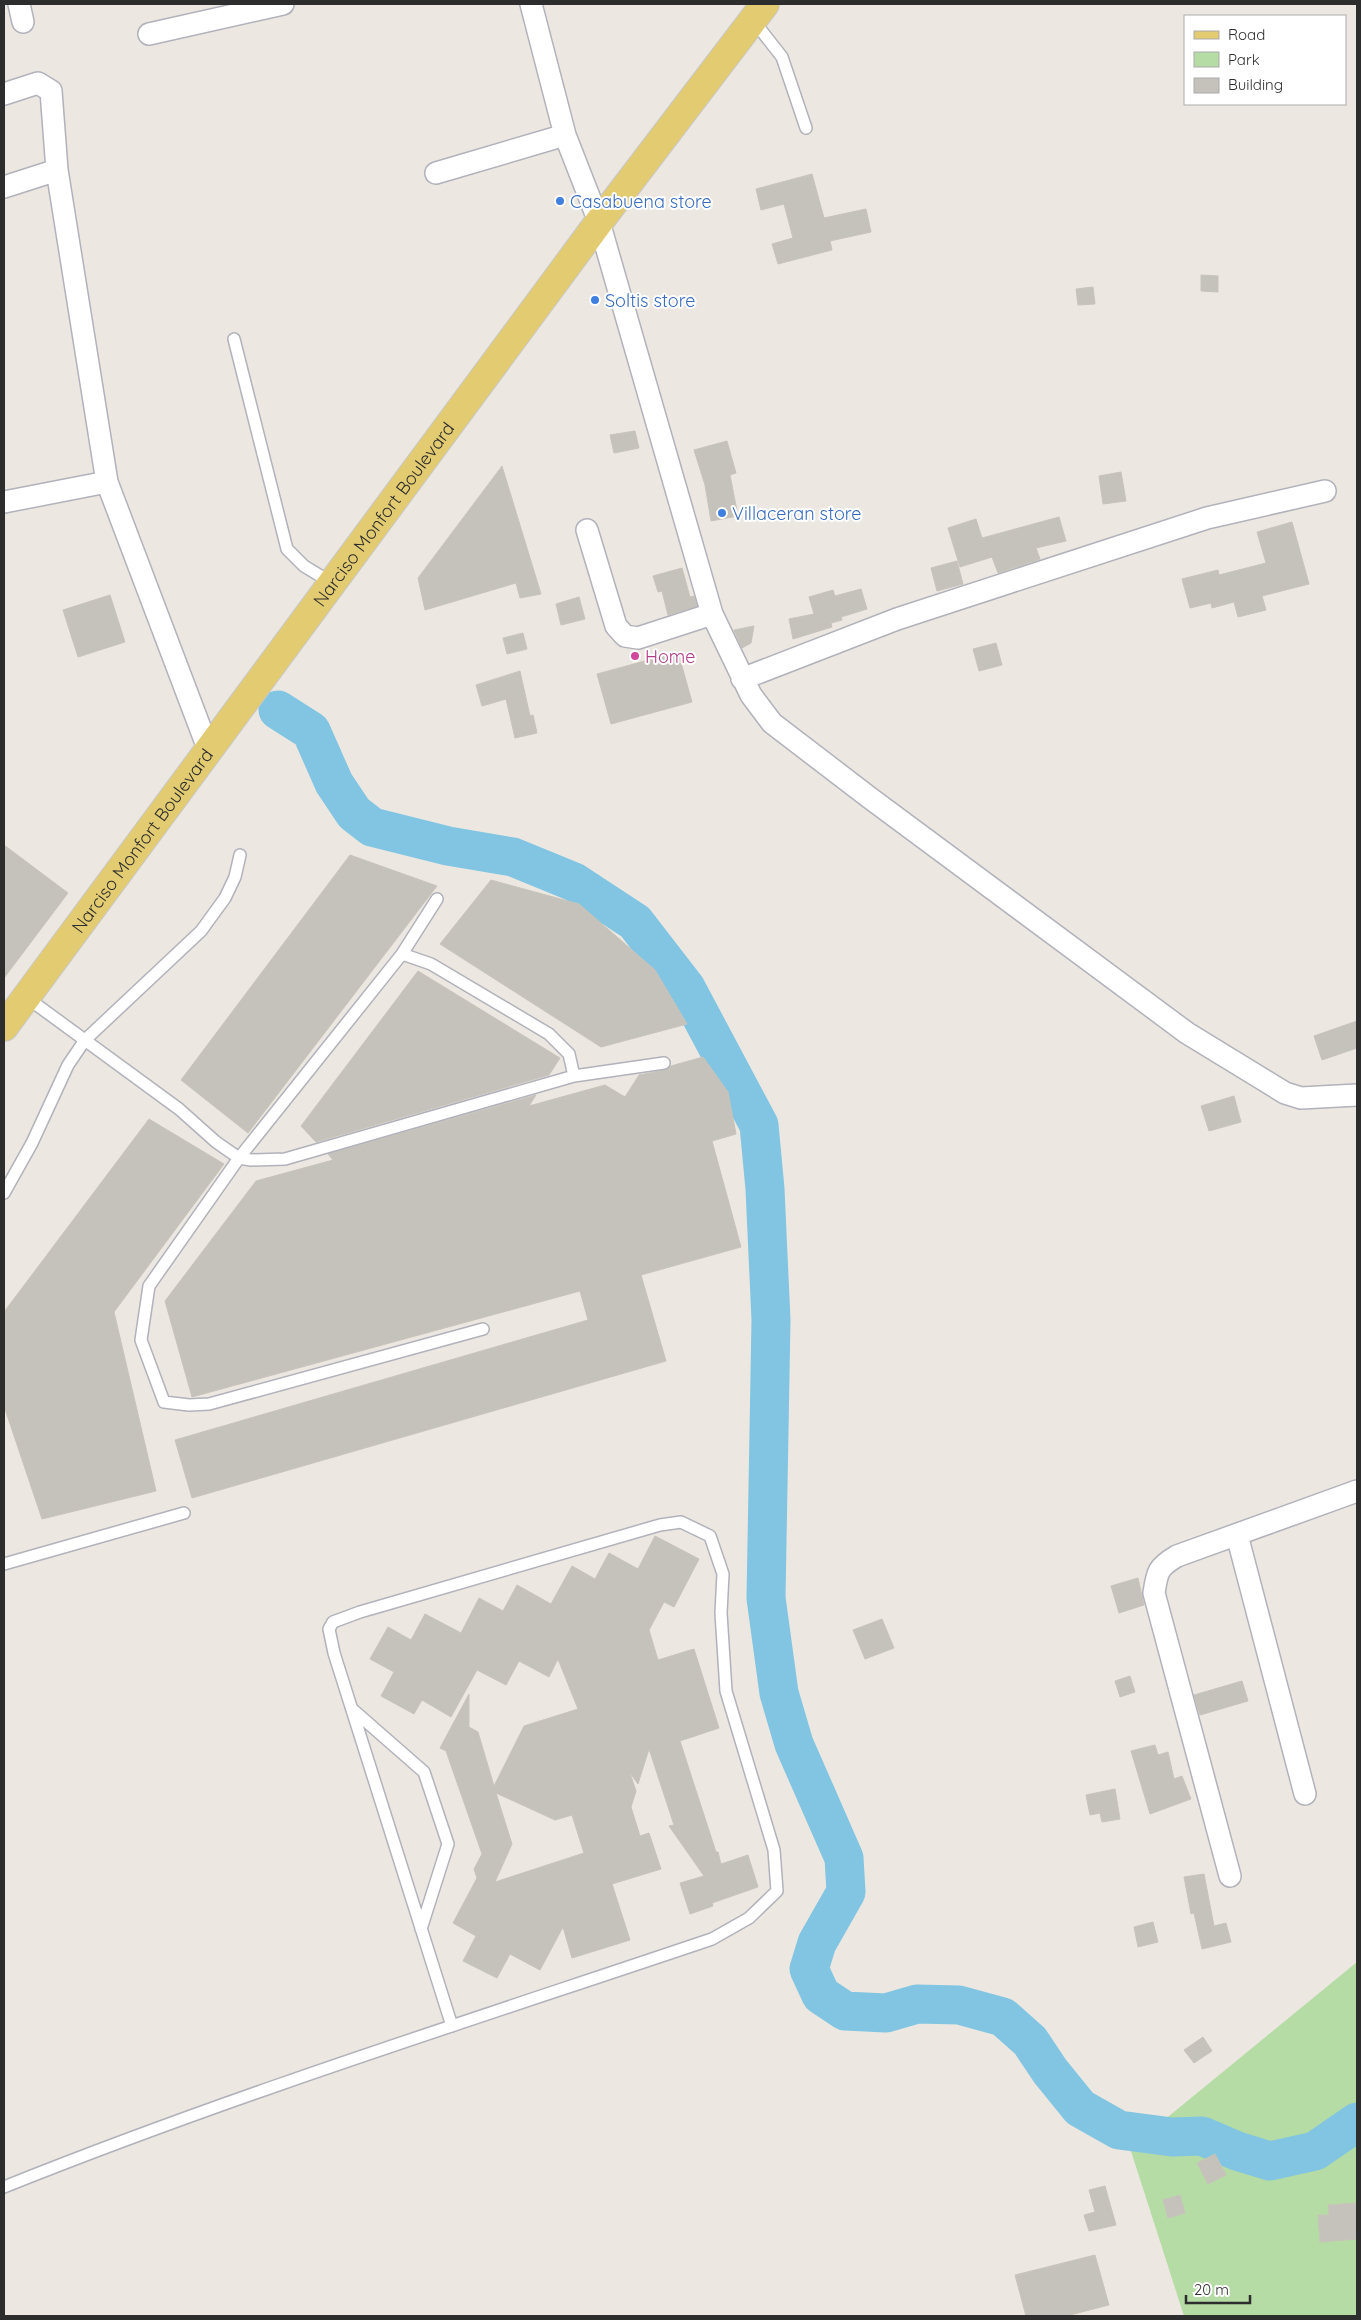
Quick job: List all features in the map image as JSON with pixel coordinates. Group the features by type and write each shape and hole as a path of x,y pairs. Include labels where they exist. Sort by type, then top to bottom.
{"main road":[{"name":"Narciso Monfort Boulevard","path":"4,1027 598,222 759,12"}],"street":[{"path":"149,34 283,4"},
{"path":"531,4 565,135 598,222 712,614 742,679 772,723 1187,1033 1285,1093 1301,1098 1357,1096"},
{"path":"4,94 38,83 50,91 57,170 106,482 209,751"},
{"path":"436,173 565,135"},
{"path":"4,187 57,170"},
{"path":"4,502 106,482"},
{"path":"742,679 897,619 1207,518 1325,491"},
{"path":"587,530 616,626 626,636 638,638 712,614"},
{"path":"1230,1876 1154,1593 1157,1574 1163,1564 1177,1556 1357,1491"},
{"path":"1237,1535 1305,1794"}],"lane":[{"path":"759,12 782,57 806,128"},
{"path":"234,339 287,549 304,566 332,583"},
{"path":"4,1193 32,1143 68,1065 85,1040 201,931 225,898 235,877 240,855"},
{"path":"437,899 402,954 239,1158 149,1286 141,1340 164,1402 189,1405 209,1404 483,1329"},
{"path":"402,954 431,964 549,1034 570,1054 574,1076"},
{"path":"26,997 179,1109 216,1142 239,1158 251,1160 284,1159 574,1076 664,1063"},
{"path":"4,1564 184,1512"},
{"path":"4,2187 100,2148 452,2026 712,1939 749,1918 777,1891 774,1850 726,1691 721,1613 723,1574 710,1536 681,1522 660,1525 333,1622 329,1629 334,1653 351,1708 452,2026"},
{"path":"351,1708 424,1772 448,1844 421,1929"}],"green space":[{"path":"1357,1962 1357,2316 1184,2316 1130,2148"}],"building":[{"path":"812,174 824,218 866,209 871,232 830,241 832,250 778,264 772,244 793,238 784,204 761,210 756,189"},
{"path":"1201,275 1218,276 1218,292 1201,291"},
{"path":"1093,287 1095,304 1078,305 1076,289"},
{"path":"635,431 639,448 614,453 610,435"},
{"path":"727,441 736,473 730,475 738,516 711,521 705,485 694,450"},
{"path":"502,466 541,594 520,598 516,583 425,610 418,578"},
{"path":"1121,472 1126,501 1103,504 1099,476"},
{"path":"1059,517 1066,541 1036,548 1040,559 998,573 992,557 960,567 948,528 976,519 982,538"},
{"path":"1292,522 1309,584 1262,596 1266,610 1238,617 1234,602 1212,608 1211,603 1190,608 1182,579 1218,570 1219,575 1266,563 1257,532"},
{"path":"957,561 963,584 937,591 931,568"},
{"path":"682,568 690,597 694,596 697,606 668,615 662,591 658,592 653,576"},
{"path":"861,589 867,609 841,617 842,620 831,623 832,627 793,639 789,619 814,614 809,597 833,590 835,596"},
{"path":"110,595 125,642 78,657 63,610"},
{"path":"579,597 585,619 561,625 556,604"},
{"path":"754,626 751,643 742,648 734,630"},
{"path":"523,633 527,649 507,654 503,638"},
{"path":"996,643 1002,665 979,671 973,649"},
{"path":"678,652 692,702 611,724 597,674"},
{"path":"520,671 530,716 533,715 537,733 515,738 506,699 482,706 476,685"},
{"path":"4,845 68,893 4,978"},
{"path":"350,855 437,886 248,1133 181,1080"},
{"path":"491,880 579,904 655,970 687,1024 601,1047 440,944"},
{"path":"418,971 560,1058 549,1075 316,1142 301,1126"},
{"path":"1357,1021 1357,1048 1322,1060 1314,1036"},
{"path":"703,1057 728,1092 736,1134 712,1141 741,1247 641,1275 666,1361 192,1498 175,1440 588,1320 580,1291 192,1397 165,1301 256,1181 333,1160 328,1154 536,1095 529,1106 605,1085 625,1097 639,1075 665,1070 671,1066"},
{"path":"1234,1096 1241,1122 1209,1131 1201,1106"},
{"path":"149,1119 224,1164 114,1312 156,1491 42,1519 4,1406 4,1312"},
{"path":"655,1536 699,1559 674,1607 664,1602 649,1630 658,1660 694,1649 719,1728 680,1741 721,1864 748,1855 758,1887 712,1903 713,1906 690,1914 680,1883 704,1876 669,1826 674,1825 649,1749 638,1784 630,1773 636,1791 631,1807 640,1836 649,1833 661,1869 612,1884 630,1940 572,1958 563,1927 540,1970 510,1954 497,1978 463,1961 476,1936 453,1923 477,1878 474,1869 482,1854 446,1751 440,1748 469,1694 469,1727 478,1732 494,1786 524,1726 578,1709 558,1659 549,1677 519,1661 506,1685 477,1670 451,1717 422,1700 414,1714 381,1696 394,1672 370,1659 388,1627 411,1640 425,1614 461,1633 479,1598 503,1611 517,1585 551,1604 572,1566 595,1579 609,1553 638,1569","holes":["496,1793 555,1820 572,1815 584,1853 495,1882 512,1844"]},
{"path":"1138,1578 1144,1605 1119,1613 1111,1586"},
{"path":"882,1619 894,1648 865,1659 853,1630"},
{"path":"1130,1676 1135,1692 1120,1697 1115,1681"},
{"path":"1242,1681 1248,1701 1200,1715 1194,1695"},
{"path":"1155,1745 1158,1755 1168,1752 1174,1779 1182,1776 1191,1799 1150,1814 1131,1751"},
{"path":"1115,1789 1120,1819 1102,1822 1100,1813 1090,1815 1086,1795"},
{"path":"1204,1874 1214,1926 1226,1923 1231,1942 1202,1949 1194,1913 1191,1914 1184,1877"},
{"path":"1153,1922 1158,1942 1138,1947 1134,1927"},
{"path":"1203,2037 1212,2051 1194,2063 1184,2050"},
{"path":"1215,2154 1226,2175 1208,2184 1197,2163"},
{"path":"1105,2186 1116,2225 1089,2231 1084,2215 1095,2212 1089,2190"},
{"path":"1180,2195 1185,2213 1168,2218 1163,2200"},
{"path":"1357,2203 1357,2239 1320,2242 1318,2215 1329,2215 1328,2205"},
{"path":"1095,2255 1109,2305 1066,2316 1026,2316 1015,2275"}],"waterway":[{"path":"278,710 311,731 334,783 354,813 372,827 448,846 513,857 574,882 635,922 686,988 759,1125 765,1189 771,1320 766,1598 779,1693 794,1744 844,1858 846,1892 817,1943 809,1969 821,1995 845,2011 886,2013 917,2004 959,2005 1003,2017 1030,2041 1050,2071 1080,2108 1119,2130 1172,2137 1202,2136 1237,2151 1270,2161 1315,2151 1357,2122"}],"place":[{"name":"Casabuena store","path":"560,201"},
{"name":"Soltis store","path":"595,300"},
{"name":"Villaceran store","path":"722,513"},
{"name":"Home","path":"635,656"}]}
